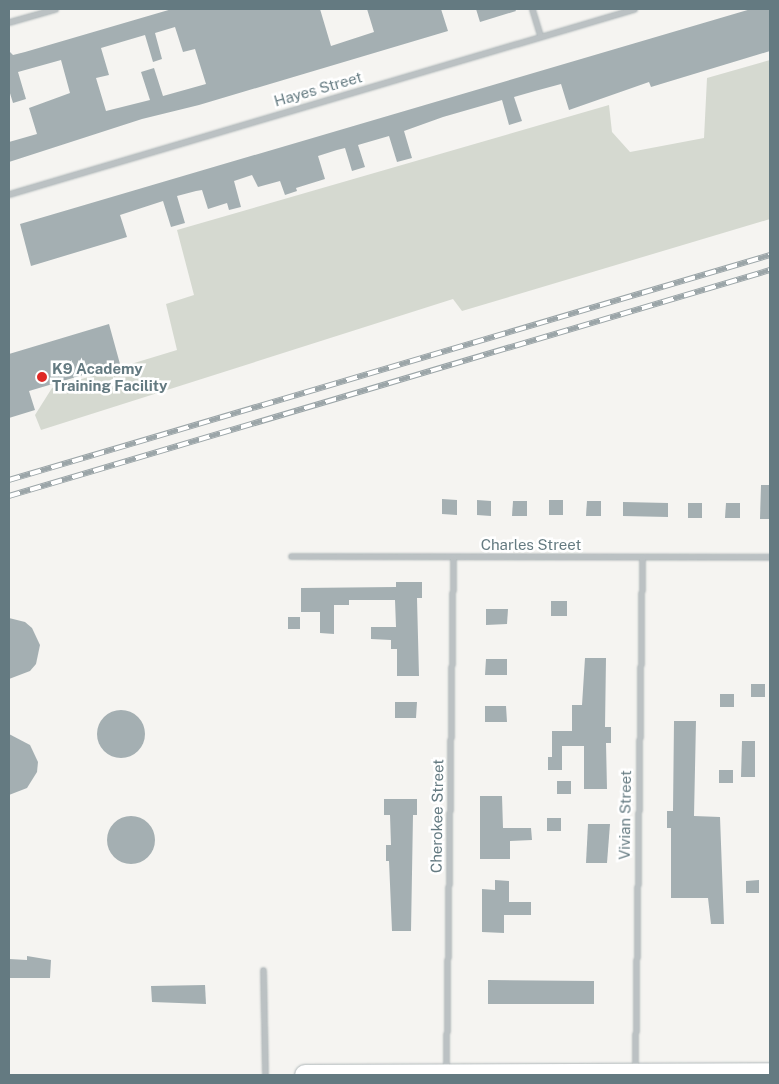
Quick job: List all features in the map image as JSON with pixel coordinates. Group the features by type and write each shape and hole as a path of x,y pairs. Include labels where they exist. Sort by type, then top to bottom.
{"main road":[{"path":"304,1075 770,1073"}],"street":[{"path":"9,22 55,9"},
{"path":"532,9 540,36"},
{"name":"Hayes Street","path":"9,194 634,9"},
{"name":"Charles Street","path":"291,556 770,557"},
{"name":"Cherokee Street","path":"446,1074 454,557"},
{"name":"Vivian Street","path":"635,1073 642,557"},
{"path":"263,970 265,1075"}],"shaded area":[{"path":"770,60 770,219 462,311 453,299 41,430 35,415 52,388 177,350 166,304 194,295 177,230 609,105 612,132 630,152 704,138 707,78"}],"building":[{"path":"172,9 320,9 331,46 374,32 367,9 441,9 448,31 199,105 142,119 9,162 9,142 37,134 29,108 70,93 61,60 18,72 26,99 13,103 9,90 9,51 13,55","holes":["175,27 183,52 195,49 206,84 163,96 154,68 141,72 150,100 106,111 96,78 109,75 101,48 145,35 153,62 162,59 155,33"]},
{"path":"476,9 515,9 516,11 480,22"},
{"path":"751,9 770,9 770,51 651,87 649,82 569,110 561,84 535,91 514,97 522,121 509,125 502,100 443,117 404,131 412,158 397,162 389,136 358,145 365,167 352,171 345,148 337,150 318,156 325,179 296,188 297,191 285,195 280,181 258,187 252,175 234,181 241,207 229,210 227,203 208,209 202,190 177,196 185,223 171,227 163,201 120,215 127,237 31,266 20,224"},
{"name":"K9 Academy Training Facility","path":"109,324 120,364 29,391 35,410 9,418 9,354"},
{"path":"761,485 770,485 770,519 760,519"},
{"path":"442,499 457,500 457,515 442,514"},
{"path":"477,500 491,501 491,516 477,515"},
{"path":"549,500 563,500 563,515 549,515"},
{"path":"513,501 527,501 527,516 512,516"},
{"path":"587,501 601,501 601,516 586,516"},
{"path":"623,502 668,503 668,517 623,516"},
{"path":"688,503 702,503 702,518 688,518"},
{"path":"726,503 740,503 740,518 725,518"},
{"path":"396,582 422,582 422,598 417,598 419,676 397,676 397,649 391,649 391,640 371,639 371,627 396,627 395,600 349,600 349,605 334,605 334,634 320,633 320,612 301,612 301,588 396,587"},
{"path":"551,601 567,601 567,616 551,616"},
{"path":"486,609 508,609 507,624 486,625"},
{"path":"288,617 300,617 300,629 288,629"},
{"path":"9,618 25,622 32,628 40,645 36,664 30,671 9,679"},
{"path":"585,658 606,658 605,727 611,727 611,743 606,743 607,789 584,789 584,746 562,746 562,770 548,770 548,757 552,757 552,731 572,731 572,705 582,705"},
{"path":"486,659 507,659 507,675 485,675"},
{"path":"751,684 765,684 765,697 751,697"},
{"path":"720,694 734,694 734,707 720,707"},
{"path":"395,702 417,702 416,718 395,718"},
{"path":"485,706 506,706 507,722 485,722"},
{"path":"121,710 130,712 138,717 143,725 145,734 143,743 138,751 130,756 121,758 112,756 104,751 99,743 97,734 99,725 104,717 112,712"},
{"path":"674,721 696,721 694,816 720,817 724,924 711,924 708,898 671,898 671,828 667,828 667,811 673,811"},
{"path":"9,734 30,745 38,762 37,772 27,788 9,795"},
{"path":"742,741 755,741 755,777 741,777"},
{"path":"719,770 733,770 733,783 719,783"},
{"path":"557,781 571,781 571,794 557,794"},
{"path":"480,796 502,796 503,828 531,828 532,840 510,841 510,859 480,859"},
{"path":"384,799 417,799 417,815 413,815 411,931 392,931 389,861 386,861 386,845 391,845 390,815 384,815"},
{"path":"131,816 140,818 148,823 153,831 155,840 153,849 148,857 140,862 131,864 122,862 114,857 109,849 107,840 109,831 114,823 122,818"},
{"path":"547,818 561,818 561,831 547,831"},
{"path":"588,824 610,824 607,863 586,863"},
{"path":"495,880 509,881 509,902 531,902 531,915 504,915 504,933 482,932 482,889 495,890"},
{"path":"759,880 759,893 746,893 746,881"},
{"path":"27,956 51,960 50,978 9,978 9,959 27,960"},
{"path":"488,980 594,981 594,1004 488,1004"},
{"path":"205,985 206,1004 152,1002 151,986"}],"railway":[{"path":"9,480 770,255"},
{"path":"9,496 770,270"}],"place":[{"name":"K9 Academy Training Facility","path":"42,377"}]}
